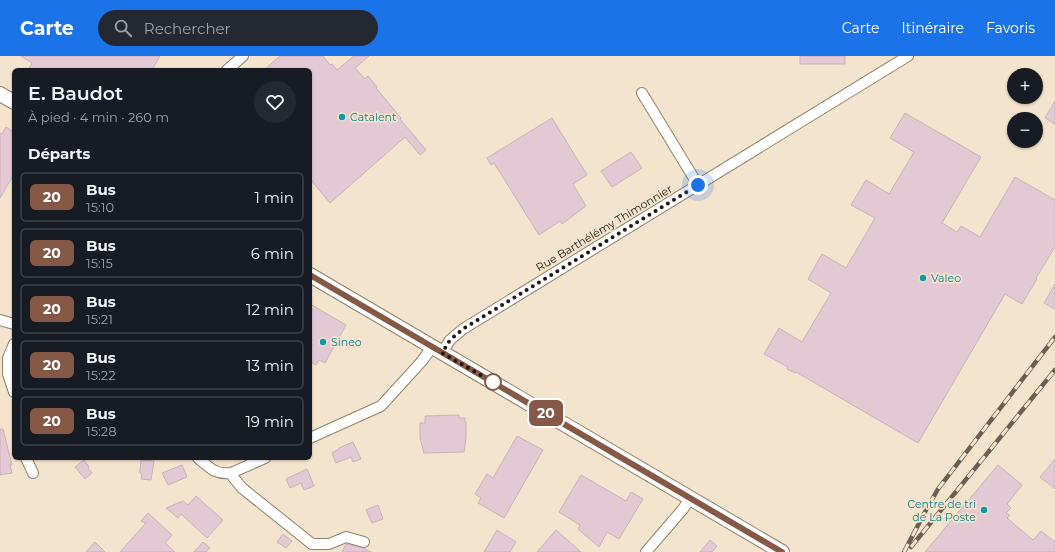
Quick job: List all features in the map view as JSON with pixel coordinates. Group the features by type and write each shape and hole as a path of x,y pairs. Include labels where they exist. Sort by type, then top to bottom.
{"street":[{"path":"229,68 243,56"},
{"name":"Rue Barthélémy Thimonnier","path":"312,437 381,406 422,361 463,329 908,56"},
{"path":"642,93 698,185"},
{"path":"0,94 12,101"},
{"path":"312,276 782,552"},
{"path":"0,320 12,323"},
{"path":"12,349 8,358 8,374 12,386"},
{"path":"27,460 33,473"},
{"path":"201,460 215,471 222,474 231,473 260,460"},
{"path":"231,473 232,477 242,488 312,544 329,544 346,537 364,542"},
{"path":"646,552 683,509 690,498"}],"building":[{"path":"21,56 160,56 153,68 29,68 32,63"},
{"name":"Catalent","path":"280,56 323,56 330,65 332,64 337,70 354,56 369,56 355,68 365,79 368,76 401,118 400,119 426,150 420,155 405,137 330,203 312,181 312,68 266,68"},
{"path":"800,56 845,56 845,64 800,64"},
{"path":"1055,101 1055,124 1045,118"},
{"name":"Valeo","path":"905,113 981,157 942,223 957,232 961,226 980,237 1015,177 1055,200 1055,247 1036,278 1037,279 1022,304 1005,294 918,443 796,372 795,373 787,369 788,367 764,354 779,328 802,342 831,293 808,279 822,254 846,268 875,218 851,205 866,180 889,194 914,152 890,138"},
{"path":"552,118 587,175 573,184 586,206 562,224 560,221 539,235 494,163 491,165 487,158"},
{"path":"6,127 12,131 12,177 0,198 0,133 2,134"},
{"path":"631,152 642,168 612,187 601,171"},
{"path":"1055,284 1055,309 1044,303"},
{"name":"Sineo","path":"312,305 346,325 325,363 319,360 316,365 312,363"},
{"path":"459,415 459,418 465,418 466,422 464,452 424,453 420,438 420,423 425,423 425,416"},
{"path":"0,429 3,429 12,465 10,465 12,473 0,475"},
{"path":"517,436 543,450 504,518 478,503 481,498 475,494 487,474 493,478"},
{"path":"353,442 361,459 353,462 351,457 336,463 332,453"},
{"path":"1055,459 1055,489 1040,477"},
{"path":"84,460 92,473 85,479 75,467"},
{"path":"141,460 154,461 151,480 141,479"},
{"path":"182,465 187,477 168,485 162,473"},
{"name":"Centre de tri de La Poste","path":"998,465 1022,485 1007,504 1011,508 1006,513 1010,515 1007,518 1033,540 1041,531 1055,542 1055,552 925,552"},
{"path":"307,469 314,486 304,490 301,483 290,488 286,479"},
{"path":"581,475 626,501 631,492 643,499 619,539 607,532 599,547 578,529 580,525 559,512"},
{"path":"196,496 223,520 207,538 181,514 178,518 166,508 183,501 188,505"},
{"path":"378,505 383,519 372,523 366,510"},
{"path":"148,513 172,535 165,543 175,552 120,552 146,523 141,521"},
{"path":"497,530 516,542 510,552 484,552"},
{"path":"556,530 581,552 537,552"},
{"path":"283,534 292,541 286,548 277,542"},
{"path":"710,540 717,546 712,552 700,552"},
{"path":"95,542 105,552 86,552"},
{"path":"203,542 210,548 206,552 194,552"},
{"path":"346,544 363,548 371,552 342,552"}],"railway":[{"path":"904,552 938,489 1055,337"},
{"path":"911,547 1055,370"}],"bus line":[{"name":"20","path":"312,276 782,552"}],"place":[{"name":"Catalent","path":"342,117"},
{"name":"Valeo","path":"923,278"},
{"name":"Sineo","path":"323,342"},
{"name":"Centre de tri de La Poste","path":"984,510"}],"route":[{"path":"493,382 442,353 446,349 450,340 463,329 698,185"}]}
